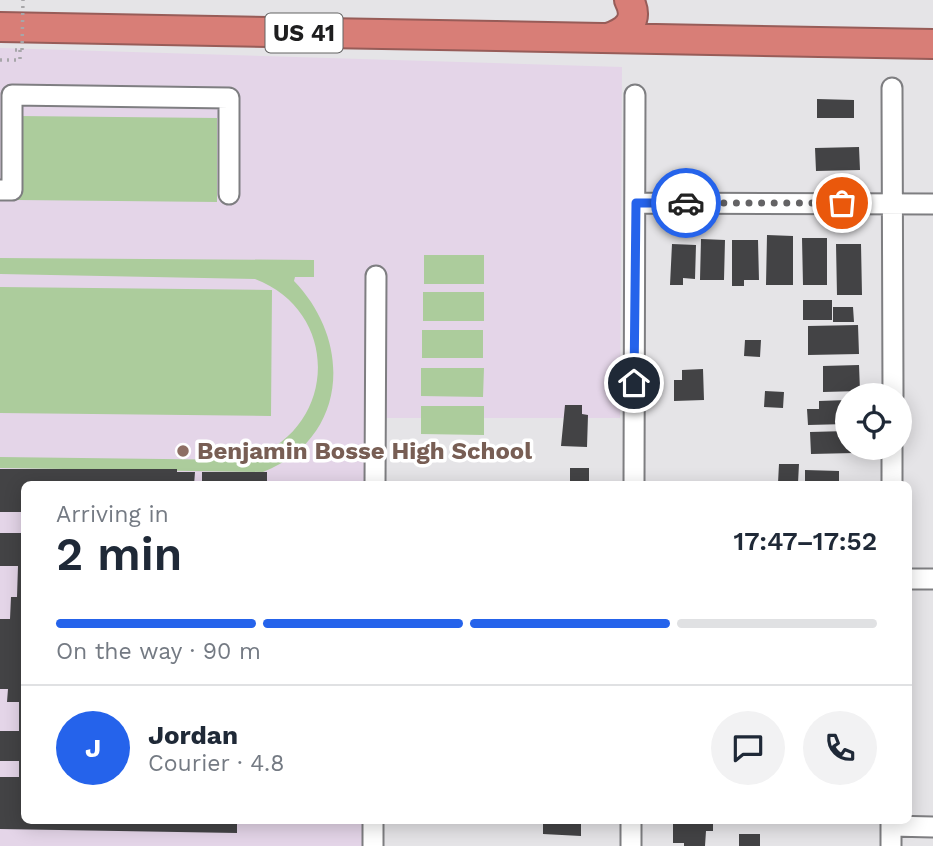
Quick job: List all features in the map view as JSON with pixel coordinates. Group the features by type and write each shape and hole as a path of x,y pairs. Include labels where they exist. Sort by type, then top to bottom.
{"highway":[{"path":"608,38 626,32 632,22 629,0"},
{"name":"US 41","path":"12,42 608,38 933,44"}],"street":[{"path":"892,88 893,383"},
{"path":"0,190 12,190 12,95 229,98 229,194"},
{"path":"634,481 635,95"},
{"path":"636,203 933,204"},
{"path":"374,481 376,276"},
{"path":"892,460 892,481"},
{"path":"912,579 933,579"},
{"path":"373,824 373,846"},
{"path":"631,824 631,846"},
{"path":"891,831 933,827"}],"path":[{"path":"12,42 22,50 23,0"},
{"path":"0,60 20,60 12,42"}],"shaded area":[{"name":"Benjamin Bosse High School","path":"0,48 622,67 620,418 367,418 366,481 21,481 21,824 364,824 364,846 0,846"}],"green space":[{"path":"18,116 217,118 217,202 17,200"},
{"path":"424,255 484,255 484,284 424,284"},
{"path":"0,258 314,260 314,277 295,277 294,281 313,305 326,332 333,359 332,387 326,413 312,436 291,457 263,472 0,468 0,457 244,460 275,446 297,426 312,401 318,373 315,345 304,318 284,296 255,279 0,274"},
{"path":"0,287 272,290 271,416 0,413"},
{"path":"423,292 484,292 484,321 423,321"},
{"path":"422,330 483,330 483,358 422,358"},
{"path":"421,368 484,368 483,397 421,396"},
{"path":"421,406 484,406 484,435 421,434"}],"building":[{"path":"817,99 854,100 854,118 817,118"},
{"path":"859,147 860,170 816,171 815,148"},
{"path":"767,235 793,236 793,285 766,285"},
{"path":"802,238 827,238 827,285 803,285"},
{"path":"701,239 725,240 724,280 700,280"},
{"path":"732,240 758,240 759,280 744,280 744,286 732,286"},
{"path":"672,244 696,245 695,279 683,278 683,285 670,285"},
{"path":"836,244 861,244 862,295 837,295"},
{"path":"803,300 832,300 832,320 803,320"},
{"path":"833,307 853,307 854,322 833,322"},
{"path":"858,325 859,354 808,355 808,326"},
{"path":"745,340 761,340 760,357 744,356"},
{"path":"859,365 860,383 835,383 835,392 823,392 823,366"},
{"path":"703,369 704,400 674,401 674,380 682,380 682,370"},
{"path":"765,391 784,392 783,408 764,407"},
{"path":"835,400 835,424 808,425 807,409 819,409 819,401"},
{"path":"565,405 582,405 582,414 588,415 587,447 561,446"},
{"path":"835,431 835,453 811,454 810,432"},
{"path":"779,464 799,464 798,481 778,481"},
{"path":"570,468 589,468 589,481 570,481"},
{"path":"0,469 177,469 177,472 195,472 194,481 21,481 21,512 0,512"},
{"path":"805,470 839,471 839,481 805,481"},
{"path":"202,472 267,472 267,481 202,481"},
{"path":"0,533 21,533 21,824 237,824 237,833 0,829 0,777 19,777 19,761 0,761 0,731 19,731 19,702 7,702 8,689 0,689 0,619 10,619 11,597 17,597 18,566 0,566"},
{"path":"543,824 581,824 581,836 543,834"},
{"path":"673,824 713,824 713,831 706,831 705,846 673,843"},
{"path":"739,834 760,834 760,846 739,846"}],"way so far":[{"path":"686,203 842,203"}],"place":[{"name":"Benjamin Bosse High School","path":"183,451"}],"route":[{"path":"634,383 636,203 686,203"}]}
